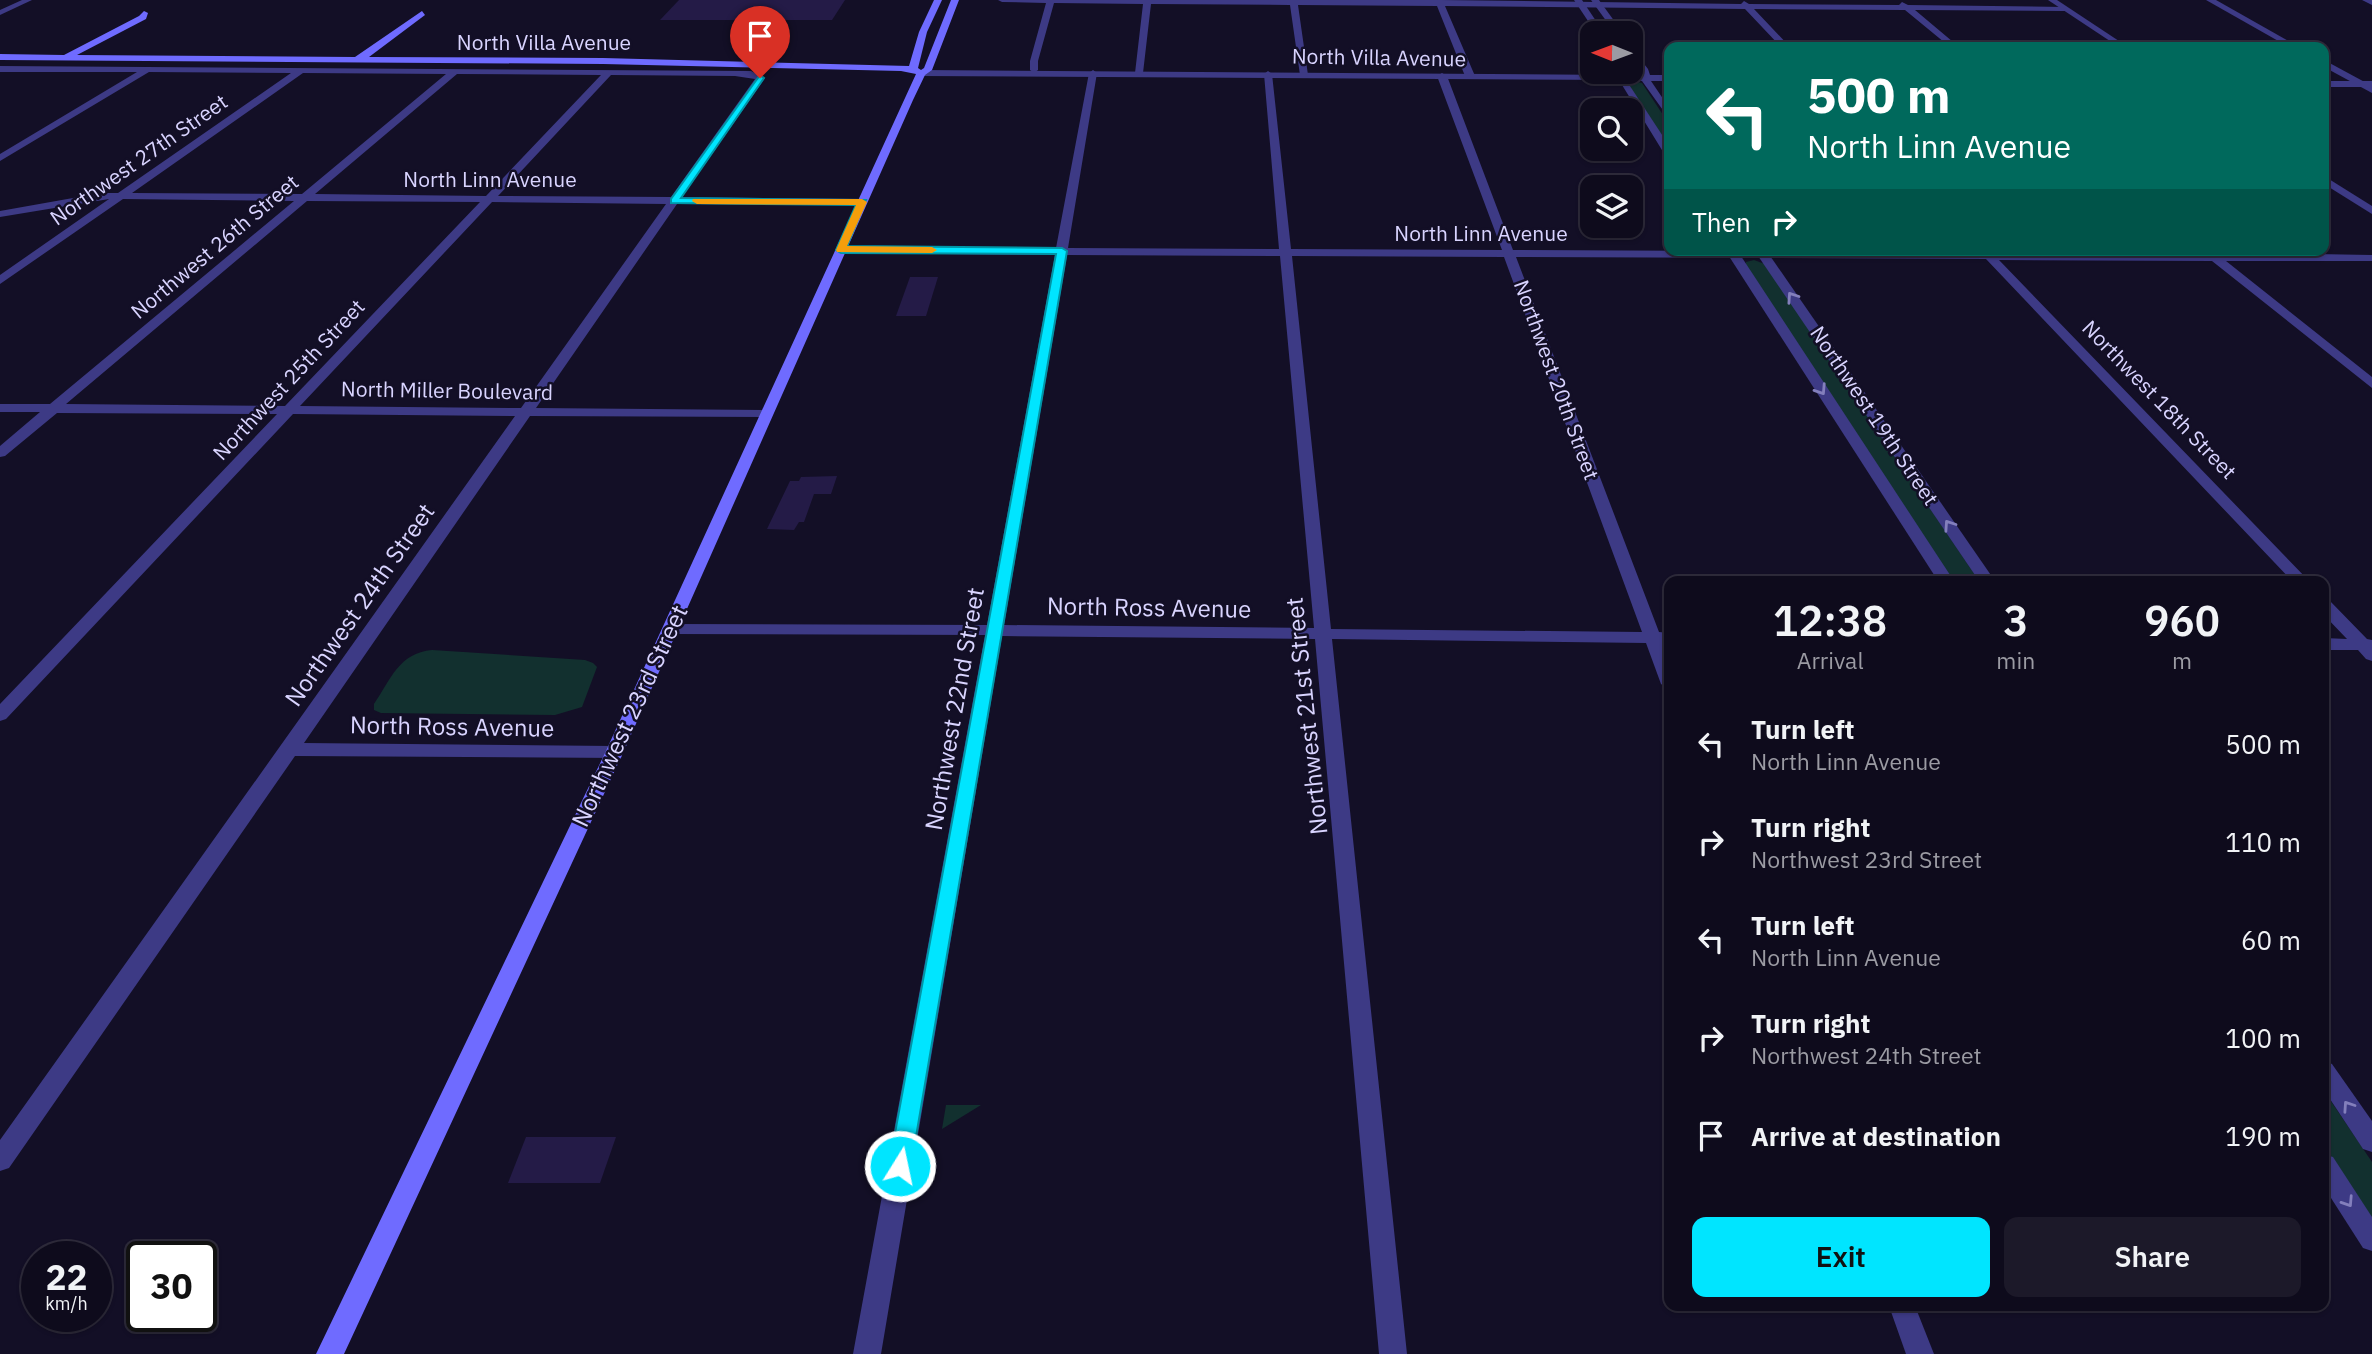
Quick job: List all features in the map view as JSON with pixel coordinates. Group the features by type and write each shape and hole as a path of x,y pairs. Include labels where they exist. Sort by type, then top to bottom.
{"main road":[{"name":"Northwest 23rd Street","path":"921,71 919,48 923,32 938,0"},
{"name":"Northwest 23rd Street","path":"330,1354 614,753 921,71 937,48 956,0"},
{"path":"23,65 63,58 128,25 144,13 130,17 62,53 63,58"},
{"path":"319,66 358,59 422,13"},
{"path":"386,66 349,56 405,16"},
{"path":"931,16 949,16"},
{"path":"923,32 943,32"},
{"path":"919,48 937,48"},
{"name":"North Villa Avenue","path":"0,57 358,59 921,71"},
{"path":"63,58 89,65"},
{"path":"568,68 600,64 635,66"},
{"name":"North Villa Avenue","path":"0,67 635,66 921,71"}],"street":[{"path":"3,10 28,0"},
{"path":"1002,0 1745,3 2065,9"},
{"path":"1034,70 1034,61 1051,0"},
{"path":"1896,0 1949,42"},
{"path":"2052,0 2116,42"},
{"path":"2210,0 2286,42"},
{"path":"2366,0 2372,3"},
{"path":"1139,73 1147,1"},
{"path":"1293,1 1304,75"},
{"path":"1439,2 1470,76"},
{"path":"1579,2 1592,21"},
{"path":"1597,2 1610,21"},
{"path":"1745,3 1781,42"},
{"name":"North Villa Avenue","path":"0,67 454,72 600,64 748,74 760,78"},
{"name":"Northwest 25th Street","path":"0,715 488,200 600,64"},
{"path":"2329,66 2372,90"},
{"path":"1643,68 1647,84 1664,108"},
{"path":"0,158 147,70"},
{"name":"North Villa Avenue","path":"921,71 1034,70 1091,73"},
{"name":"Northwest 27th Street","path":"0,280 300,71"},
{"name":"North Villa Avenue","path":"921,71 1580,75"},
{"name":"Northwest 26th Street","path":"0,453 454,72"},
{"name":"Northwest 22nd Street","path":"867,1354 1091,73"},
{"name":"Northwest 21st Street","path":"1268,74 1393,1354"},
{"name":"Northwest 20th Street","path":"1443,76 1509,253 1661,638"},
{"name":"Northwest 24th Street","path":"0,1160 760,78"},
{"name":"North Villa Avenue","path":"1643,78 1664,78"},
{"path":"1624,84 1664,146"},
{"path":"2329,84 2372,84"},
{"path":"2329,182 2372,211"},
{"name":"North Linn Avenue","path":"0,214 101,196 862,202"},
{"path":"0,224 98,206 118,198"},
{"name":"North Linn Avenue","path":"841,250 1664,252"},
{"name":"Northwest 19th Street","path":"1735,256 1943,576"},
{"name":"Northwest 19th Street","path":"1764,256 1984,576"},
{"name":"Northwest 18th Street","path":"1990,256 2296,576"},
{"path":"2213,256 2372,384"},
{"name":"North Linn Avenue","path":"2292,256 2372,258"},
{"name":"North Miller Boulevard","path":"0,408 767,414"},
{"path":"2329,610 2369,648"},
{"name":"North Ross Avenue","path":"670,629 1661,638"},
{"path":"2329,644 2369,648"},
{"name":"North Ross Avenue","path":"288,750 614,753"},
{"path":"2329,1079 2372,1141"},
{"path":"2329,1173 2372,1239"},
{"path":"1904,1311 1920,1354"}],"green space":[{"path":"1628,84 1643,84 1664,116 1664,139 1643,107 1643,98 1637,98"},
{"path":"1754,260 1765,264 1976,576 1950,576 1746,262"},
{"path":"432,650 585,660 597,667 582,707 555,715 381,713 374,710 374,704 397,669 411,656"},
{"path":"2329,1098 2372,1162 2372,1218 2329,1153"},
{"path":"946,1105 981,1105 942,1129"}],"building":[{"path":"679,0 845,0 832,20 660,20"},
{"path":"910,277 938,277 926,316 896,316"},
{"path":"837,476 831,494 814,494 804,522 799,522 794,530 767,529 790,481 799,481 801,477"},
{"path":"526,1137 616,1137 600,1183 508,1183"}],"slow traffic":[{"path":"697,201 862,202 841,250 932,250"}],"route":[{"path":"760,78 674,201 862,202 841,250 1062,251 900,1166"}]}
